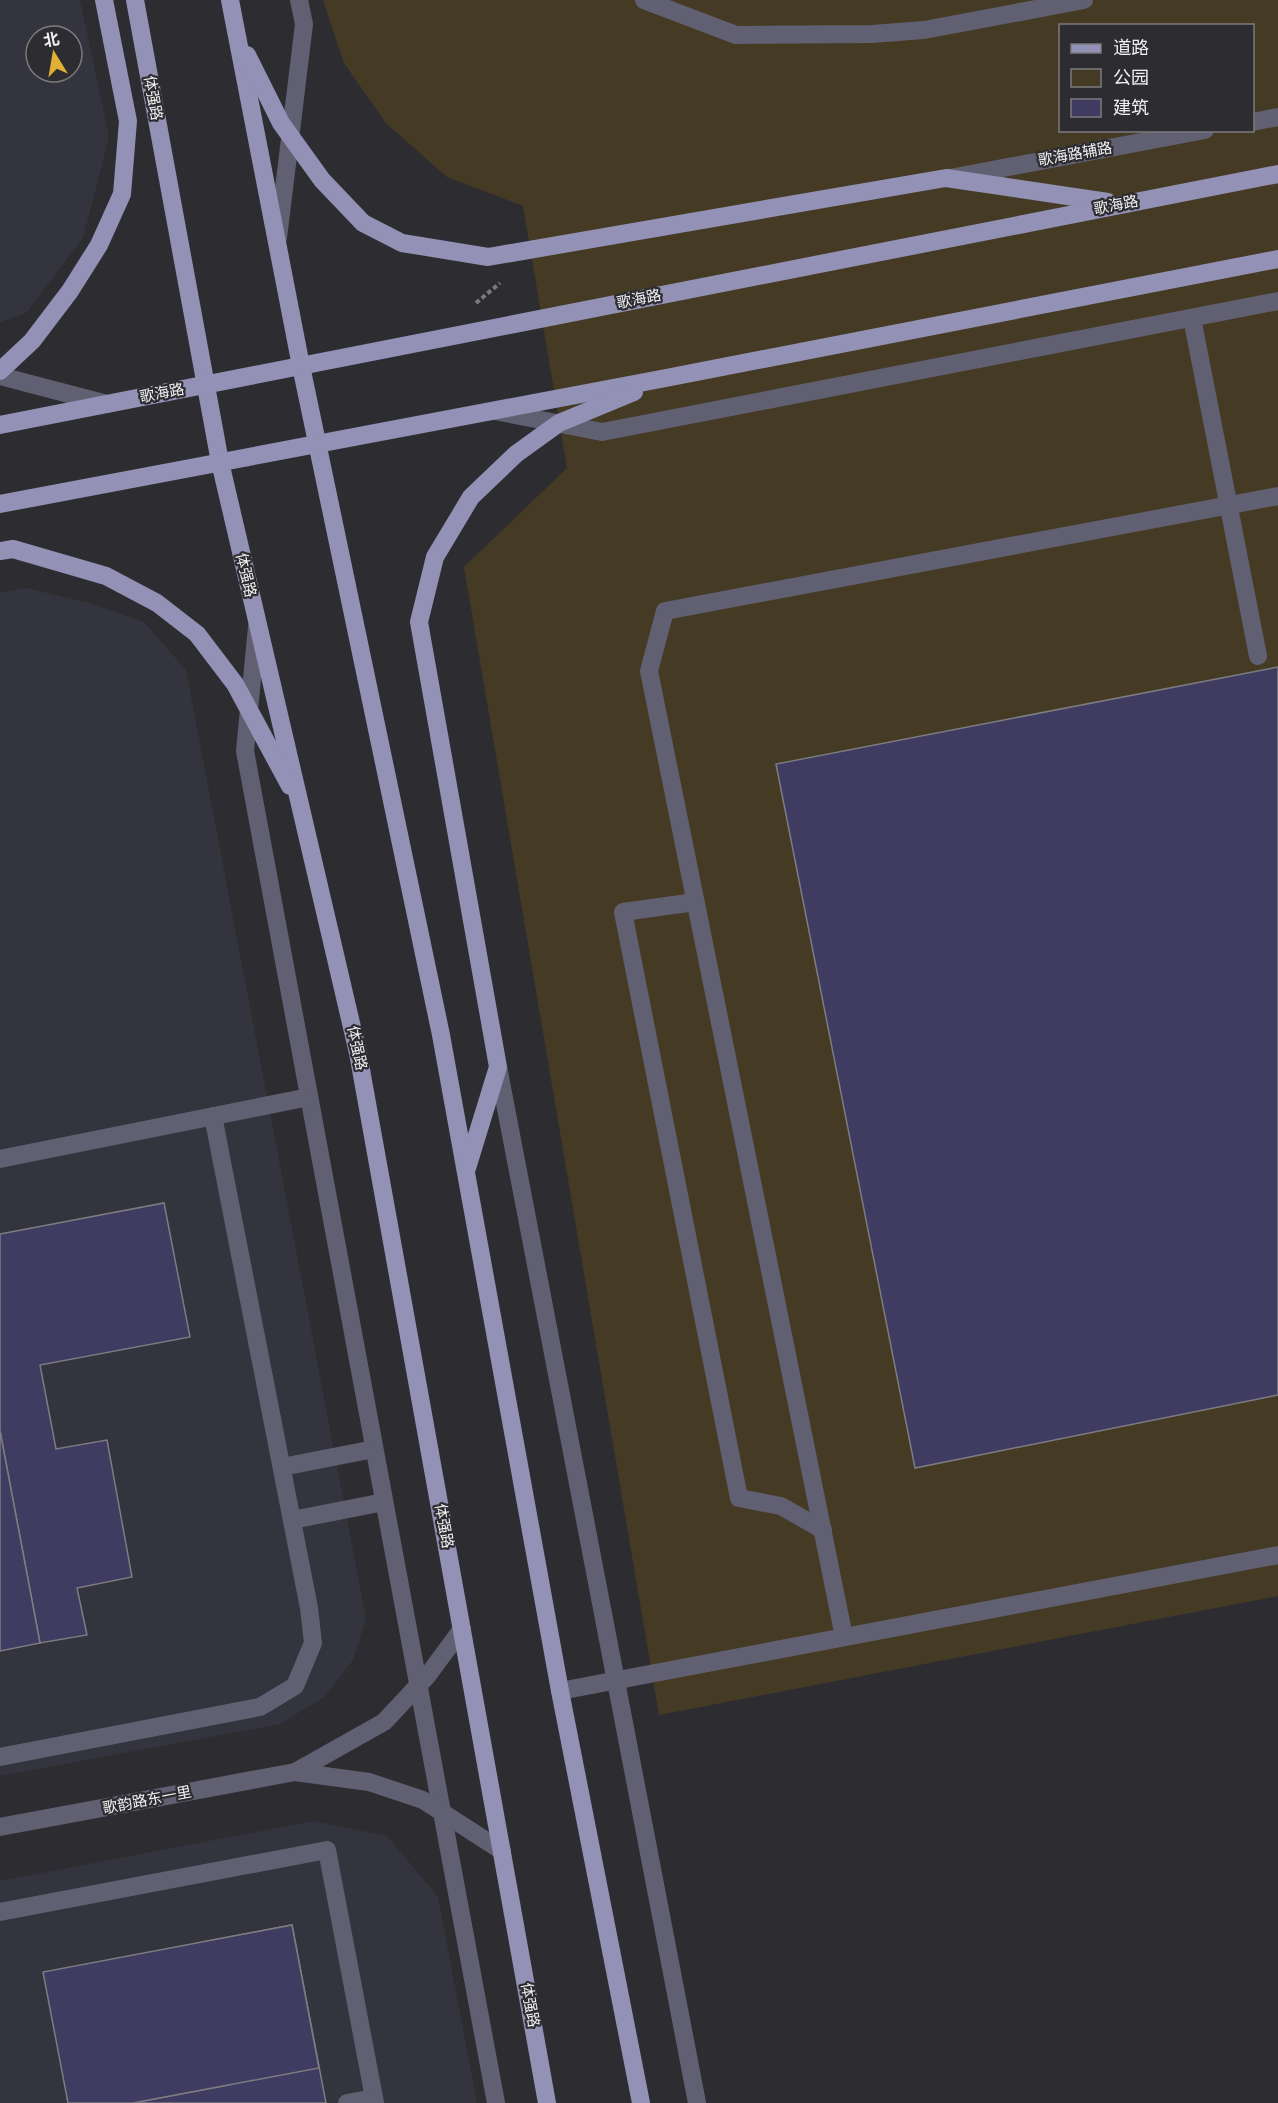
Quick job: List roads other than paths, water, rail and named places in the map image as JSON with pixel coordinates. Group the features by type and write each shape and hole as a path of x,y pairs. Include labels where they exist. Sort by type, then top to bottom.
{"main road":[{"path":"0,371 32,341 70,291 99,245 122,194 128,121 104,0"},
{"name":"体强路","path":"135,0 220,462 358,1053 548,2103"},
{"path":"230,0 301,366 441,1035 560,1691 641,2103"},
{"path":"236,33 281,123 322,180 363,223 402,243 488,257 946,178 1122,204"},
{"name":"歌海路","path":"0,425 1278,174"},
{"path":"0,504 1278,259"},
{"path":"466,1172 498,1067 419,622 435,557 471,497 516,454 559,423 666,378"},
{"path":"0,551 13,549 106,576 157,603 197,634 235,684 301,807"}],"street":[{"path":"277,245 304,24 299,0"},
{"path":"644,0 736,35 872,34 914,31 1084,0"},
{"path":"1254,122 1278,117"},
{"name":"歌海路辅路","path":"946,178 1193,132"},
{"path":"493,411 602,432 1278,301"},
{"path":"1192,318 1258,656"},
{"path":"0,376 107,404"},
{"path":"844,1637 649,671 665,611 1278,496"},
{"path":"257,622 245,752 496,2103"},
{"path":"695,902 623,912 736,1486 739,1498 781,1506 823,1530"},
{"path":"498,1067 697,2103"},
{"path":"0,1159 309,1097"},
{"path":"0,1757 260,1707 295,1686 313,1643 309,1608 213,1116"},
{"path":"282,1467 374,1449"},
{"path":"292,1520 384,1502"},
{"path":"560,1691 1278,1555"},
{"name":"歌韵路东一里","path":"295,1772 384,1722 418,1685 462,1629"},
{"name":"歌韵路东一里","path":"0,1827 295,1772 369,1782 423,1800 502,1851"},
{"path":"0,1912 327,1850 374,2100 347,2103"}]}
